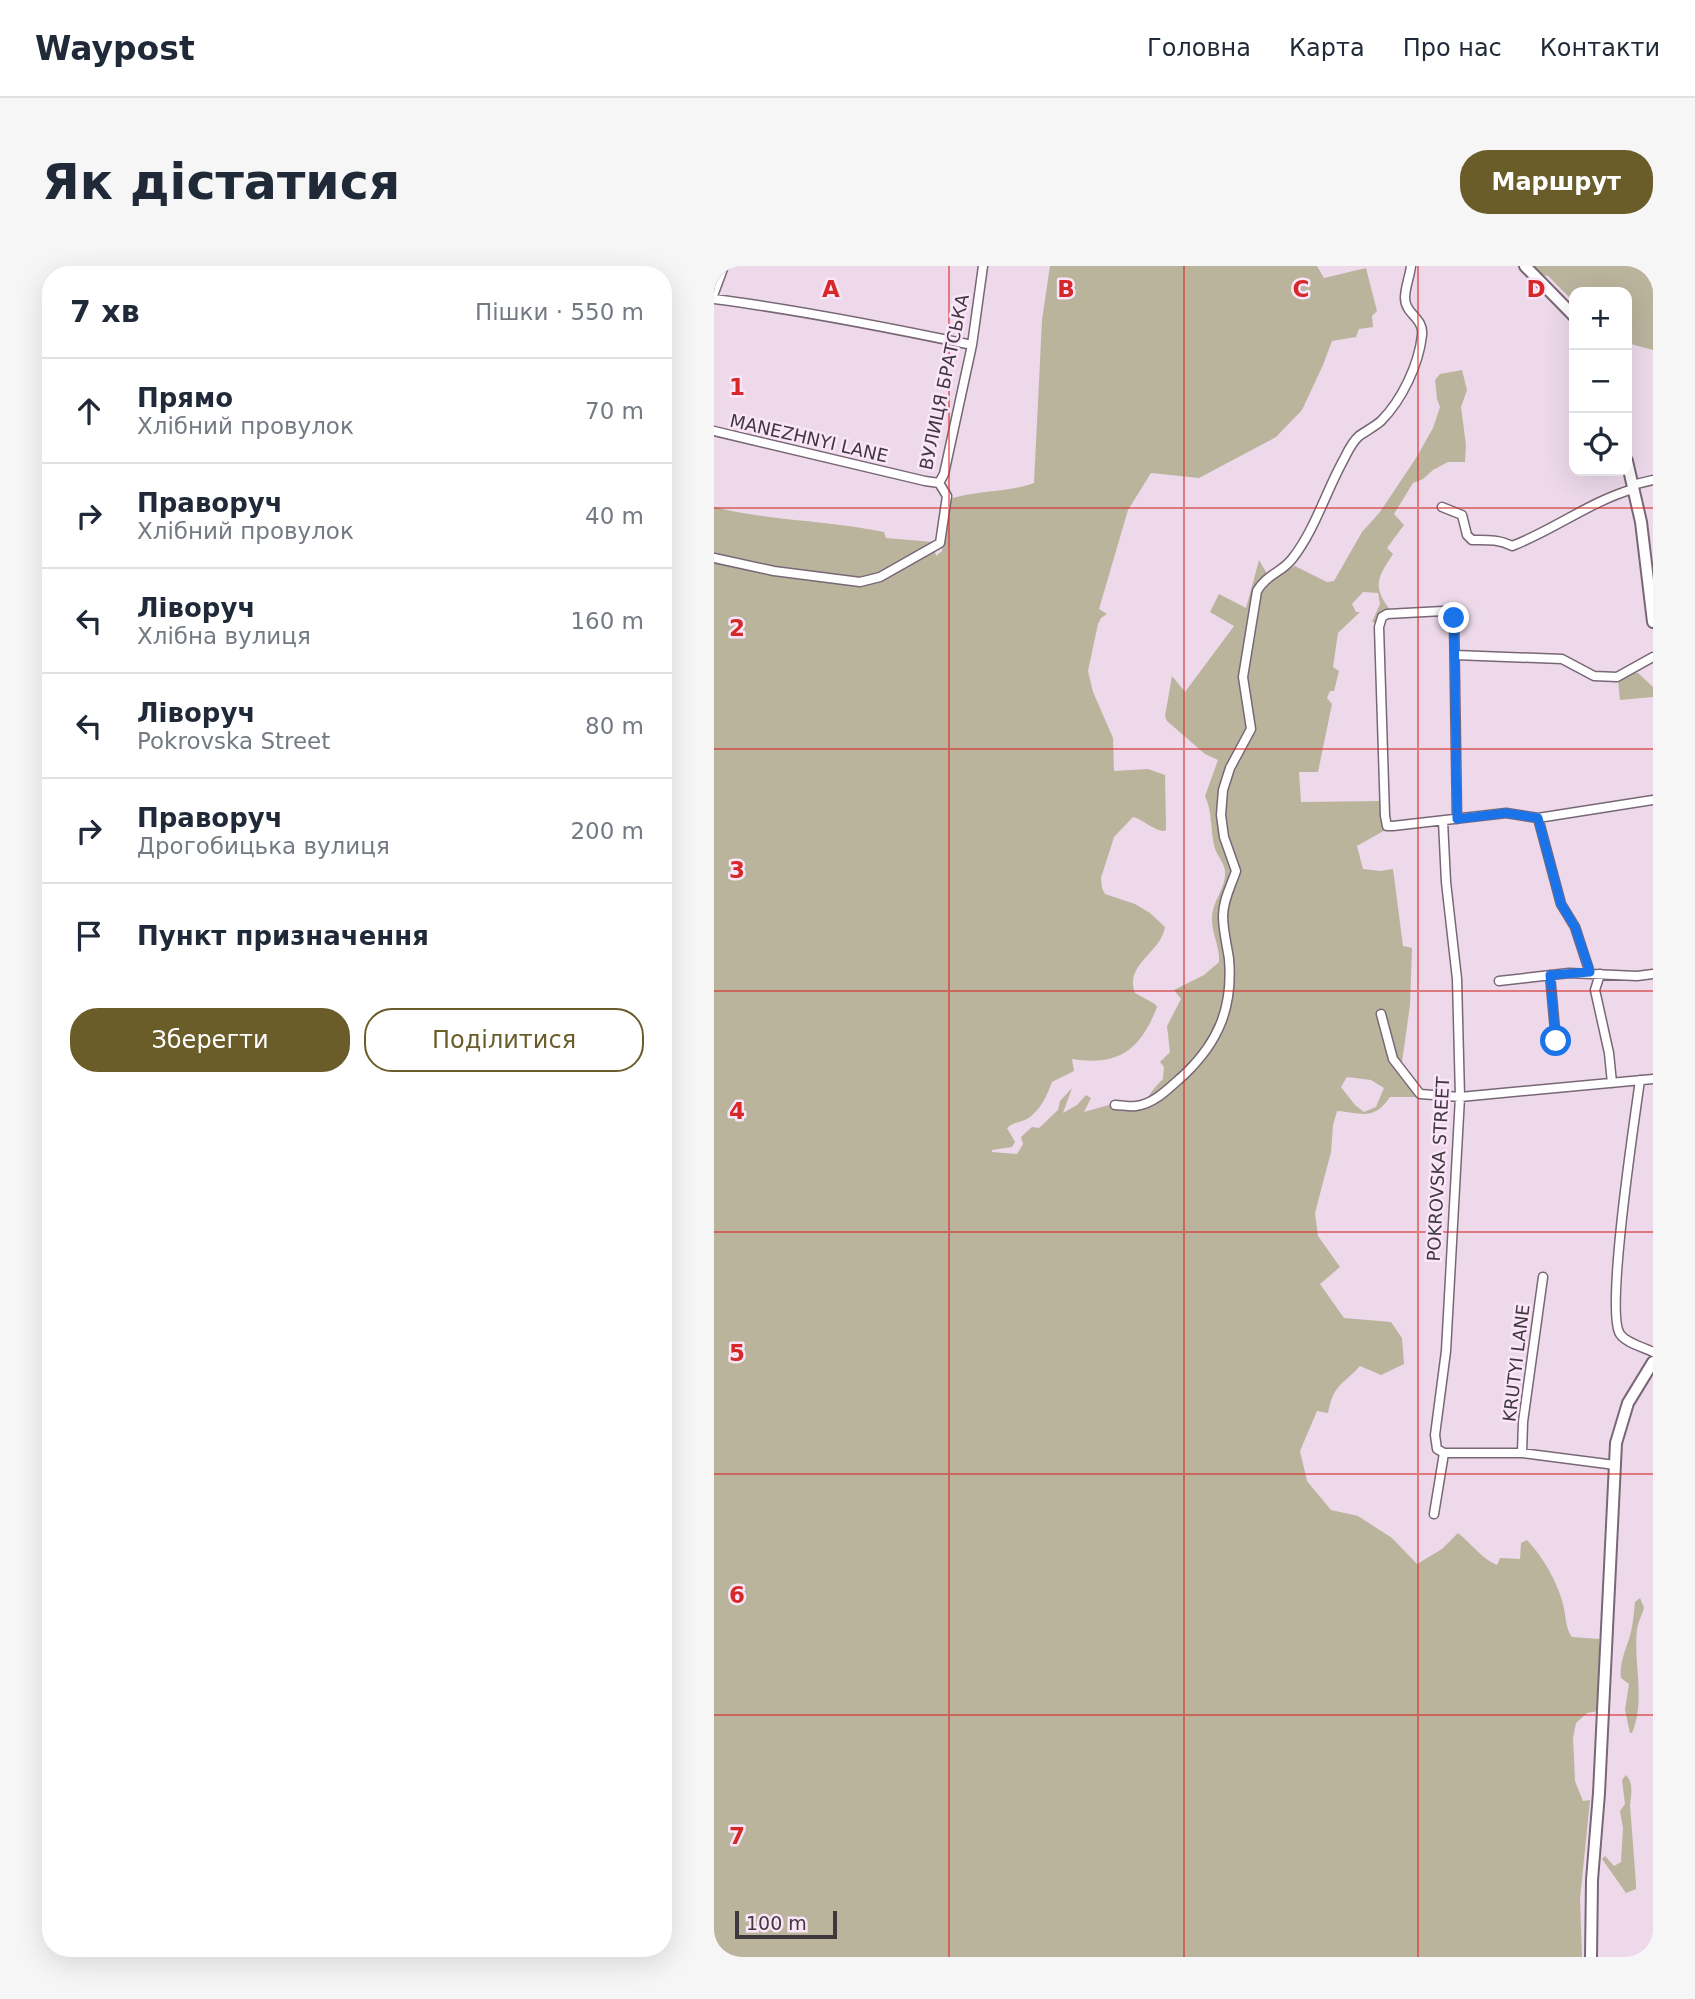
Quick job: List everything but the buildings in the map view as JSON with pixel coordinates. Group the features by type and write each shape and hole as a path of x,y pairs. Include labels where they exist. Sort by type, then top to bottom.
{"street":[{"path":"714,293 724,266"},
{"name":"ВУЛИЦЯ БРАТСЬКА","path":"714,558 774,571 860,582 880,577 940,543 947,496 939,483 944,474 972,345 983,266"},
{"path":"1115,1105 1140,1106 1163,1093 1200,1059 1214,1040 1221,1024 1227,996 1229,963 1223,917 1236,871 1223,837 1223,790 1230,768 1251,729 1243,677 1257,591 1263,580 1293,558 1356,438 1378,424 1391,410 1414,365 1423,328 1418,317 1410,311 1405,298 1411,266"},
{"path":"1525,266 1569,311"},
{"path":"714,299 892,328 972,345"},
{"name":"MANEZHNYI LANE","path":"714,431 939,483"},
{"path":"1630,476 1645,548 1653,622"},
{"path":"1442,507 1462,514 1467,535 1472,540 1504,542 1512,546 1529,540 1599,501 1653,480"},
{"path":"1457,819 1454,618 1449,612 1395,612 1382,617 1379,627 1384,816 1388,825 1443,821 1506,813 1538,818 1653,800"},
{"path":"1455,656 1562,659 1594,676 1617,677 1653,657"},
{"path":"1538,818 1561,904 1575,927 1595,973 1595,990 1607,1042 1612,1083"},
{"name":"POKROVSKA STREET","path":"1434,1514 1444,1453 1437,1449 1434,1435 1446,1351 1460,1097 1457,979 1446,882 1443,821"},
{"path":"1499,981 1550,975 1653,974"},
{"path":"1550,975 1556,1041"},
{"path":"1381,1014 1393,1059 1420,1094 1460,1097 1653,1079"},
{"path":"1640,1080 1617,1276 1617,1327 1625,1339 1653,1352"},
{"name":"KRUTYI LANE","path":"1522,1453 1523,1422 1543,1277"},
{"path":"1591,1957 1592,1880 1599,1793 1616,1443 1629,1403 1653,1362"},
{"path":"1444,1453 1522,1453 1615,1465"}],"shaded area":[{"path":"1050,266 1317,266 1324,278 1366,268 1377,311 1372,316 1373,327 1359,329 1356,337 1332,341 1302,410 1276,437 1199,478 1151,473 1128,510 1099,609 1107,614 1098,624 1088,671 1093,692 1113,738 1114,771 1148,769 1165,775 1165,831 1133,817 1114,837 1101,878 1105,894 1135,904 1165,927 1157,944 1134,974 1133,983 1135,993 1157,1007 1143,1035 1125,1052 1102,1060 1072,1059 1074,1071 1052,1082 1036,1112 1007,1128 1015,1142 1012,1147 992,1152 1017,1154 1023,1144 1021,1137 1032,1127 1039,1128 1058,1110 1060,1101 1072,1088 1063,1113 1077,1105 1086,1095 1091,1098 1084,1112 1114,1102 1141,1103 1163,1079 1164,1067 1160,1062 1170,1052 1167,1026 1181,999 1174,990 1204,975 1219,962 1212,920 1225,874 1215,849 1205,796 1218,760 1205,754 1167,721 1165,716 1172,676 1185,692 1234,626 1210,612 1219,594 1246,608 1259,560 1270,579 1295,566 1327,582 1334,581 1362,532 1380,512 1433,428 1440,407 1435,380 1440,374 1462,370 1467,390 1461,407 1466,445 1465,462 1448,462 1413,483 1394,514 1404,525 1387,548 1393,554 1379,582 1381,595 1391,611 1376,623 1372,622 1380,604 1378,593 1363,592 1352,604 1356,612 1360,612 1338,633 1333,667 1339,671 1334,691 1330,691 1327,698 1332,704 1318,772 1299,772 1301,802 1383,801 1387,829 1357,846 1363,869 1393,869 1403,946 1412,948 1410,1005 1401,1069 1420,1097 1390,1097 1373,1113 1337,1111 1331,1152 1315,1213 1318,1236 1340,1267 1320,1284 1344,1318 1391,1322 1402,1338 1404,1364 1381,1375 1360,1366 1336,1390 1328,1413 1317,1411 1300,1451 1307,1481 1331,1510 1358,1516 1392,1538 1417,1564 1442,1549 1458,1533 1481,1555 1497,1565 1500,1558 1520,1559 1521,1543 1527,1540 1553,1578 1572,1637 1599,1639 1599,1711 1587,1713 1576,1723 1573,1738 1575,1781 1583,1801 1590,1800 1580,1899 1582,1957 714,1957 714,507 863,528 884,532 886,538 933,542 936,556 942,551 949,499 1034,483 1042,320","holes":["1347,1077 1371,1080 1384,1088 1376,1107 1364,1112 1341,1087"]},
{"path":"1530,266 1653,266 1653,350 1632,344 1632,287 1569,287 1569,297 1548,276 1540,275"},
{"path":"1630,673 1638,673 1653,687 1653,697 1620,700 1618,680"},
{"path":"1640,1598 1644,1608 1636,1642 1639,1695 1636,1721 1630,1733 1625,1710 1629,1684 1621,1678 1621,1672 1635,1602"},
{"path":"1626,1775 1631,1785 1636,1889 1626,1893 1602,1859 1605,1856 1614,1866 1621,1862 1623,1828 1620,1811 1625,1804 1622,1780"}],"route":[{"path":"1454,618 1457,819 1506,813 1538,818 1561,904 1575,927 1590,972 1550,975 1556,1041"}]}
